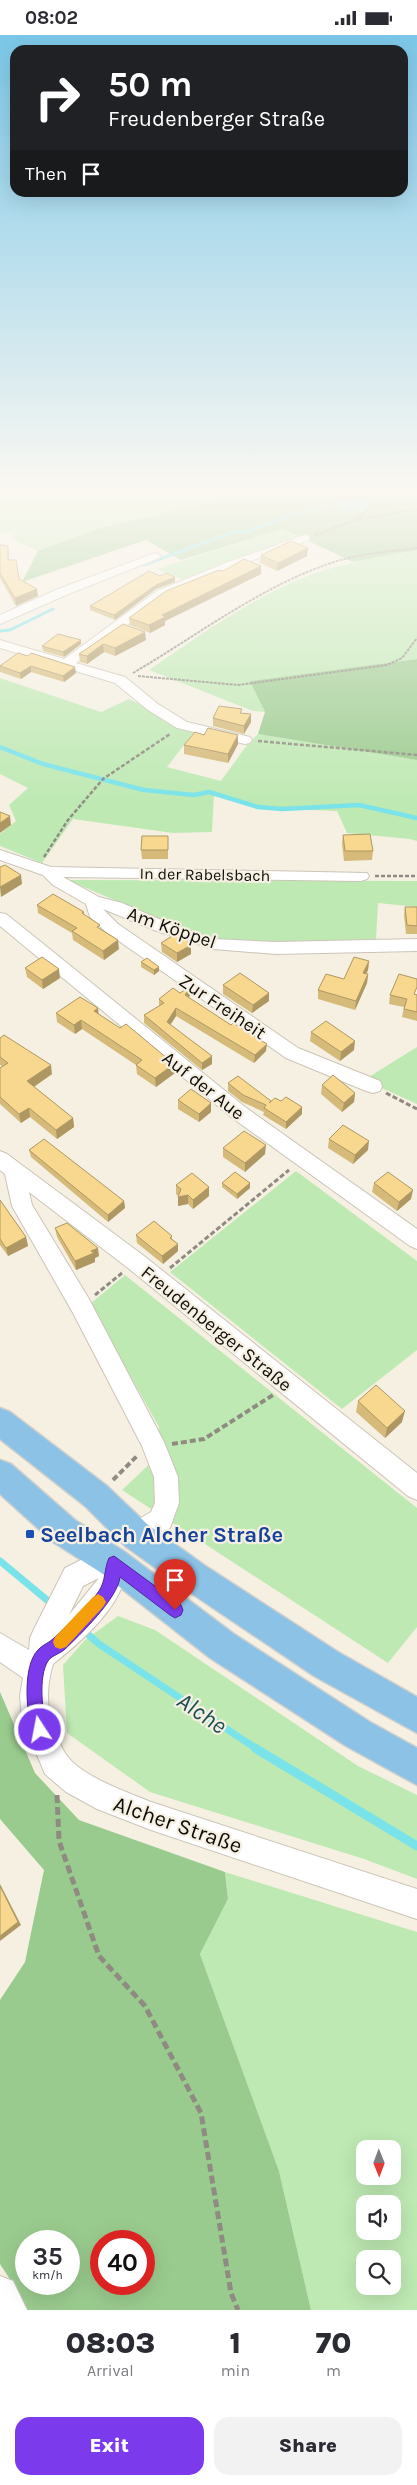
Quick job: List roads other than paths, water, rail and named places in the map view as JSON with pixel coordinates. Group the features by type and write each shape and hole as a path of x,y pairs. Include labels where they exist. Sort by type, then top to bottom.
{"main road":[{"path":"0,1421 96,1496 136,1535 245,1613 326,1665 417,1716"},
{"path":"0,1474 64,1531 114,1563 229,1651 358,1734 417,1767"},
{"path":"114,1563 136,1535"}],"street":[{"path":"0,620 57,594"},
{"path":"67,663 160,594"},
{"path":"0,644 120,680 154,707 182,725 245,740"},
{"name":"Am Köppel","path":"1,858 43,870 59,882 93,901 116,907 160,926 213,944 276,947 417,945"},
{"name":"In der Rabelsbach","path":"43,870 360,876"},
{"name":"Zur Freiheit","path":"93,901 96,913 112,928 292,1053 372,1086"},
{"name":"Auf der Aue","path":"0,918 239,1114 417,1239"},
{"name":"Freudenberger Straße","path":"7,1166 136,1262 417,1488"},
{"name":"Freudenberger Straße","path":"7,1166 22,1206 81,1306 153,1444 166,1477 168,1503 161,1521 136,1535"},
{"path":"0,1646 45,1653 103,1597 112,1581 114,1563"},
{"name":"Alcher Straße","path":"114,1563 93,1567 74,1577 45,1653 34,1696 36,1719 55,1764 76,1782 108,1799 150,1816 417,1904"},
{"path":"0,2294 10,2310"}],"waterway":[{"path":"0,631 10,630 53,609"},
{"path":"0,747 43,764 144,790 194,795 209,792 258,807 282,809 359,805 417,818"},
{"name":"Alche","path":"0,1561 53,1605"},
{"name":"Alche","path":"83,1630 99,1644 257,1749"},
{"name":"Alche","path":"255,1748 417,1846"}],"place":[{"name":"Seelbach Alcher Straße","path":"30,1534"}]}
